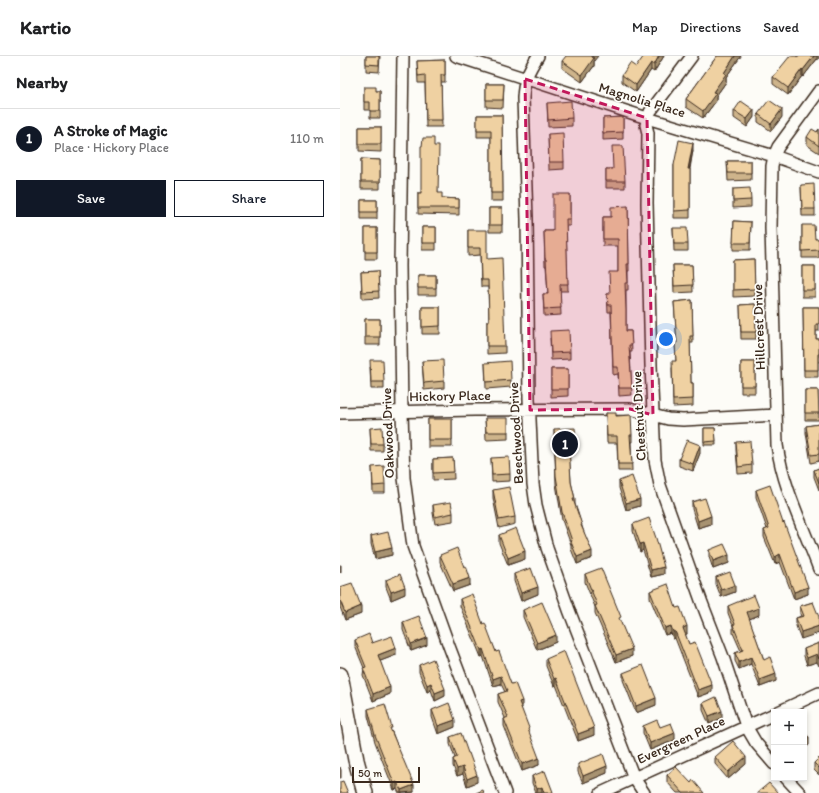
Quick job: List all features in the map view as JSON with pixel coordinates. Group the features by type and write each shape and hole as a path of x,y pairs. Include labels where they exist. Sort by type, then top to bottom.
{"street":[{"name":"Oakwood Drive","path":"402,56 400,266 402,412 404,478 413,546 505,793"},
{"name":"Magnolia Place","path":"456,56 648,118 774,156 819,172"},
{"name":"Beechwood Drive","path":"538,56 530,67 525,79 523,98 533,484 540,527 569,610 634,778 644,793"},
{"path":"648,118 650,112 692,56"},
{"name":"Hillcrest Drive","path":"819,91 778,147 774,156 772,166 771,228 777,445 779,462 819,569"},
{"name":"Chestnut Drive","path":"648,118 647,203 655,460 660,485 723,657 746,726 756,743 771,760"},
{"name":"Hickory Place","path":"340,413 630,410 668,419 683,420 776,415"},
{"path":"340,675 356,760 365,793"},
{"path":"784,709 819,693"},
{"name":"Evergreen Place","path":"601,793 771,715"},
{"path":"789,781 800,793"}],"highlighted area":[{"path":"525,79 647,118 653,415 630,409 530,410"}],"building":[{"path":"366,56 379,56 379,65 366,64"},
{"path":"566,56 592,56 594,58 582,75 562,61"},
{"path":"644,56 659,56 654,65 651,63 636,85 622,75 630,63 636,67"},
{"path":"717,56 735,56 724,73 726,74 713,92 716,93 703,111 686,99"},
{"path":"790,56 814,56 788,88 773,77"},
{"path":"445,60 445,75 441,75 442,120 426,120 425,75 418,76 417,61"},
{"path":"486,84 504,84 503,100 486,100"},
{"path":"364,87 376,87 376,91 380,91 380,111 370,111 370,102 364,102"},
{"path":"769,100 782,109 771,124 758,114"},
{"path":"571,101 572,118 548,120 547,103"},
{"path":"741,101 754,110 747,119 734,111"},
{"path":"477,115 502,115 503,193 491,193 491,130 477,130"},
{"path":"623,117 623,132 603,133 603,118"},
{"path":"359,127 381,127 381,144 359,144"},
{"path":"812,129 817,132 819,129 819,146 807,137"},
{"path":"563,133 564,162 549,162 548,134"},
{"path":"423,138 434,138 434,146 439,146 438,193 442,193 442,198 459,199 459,208 418,208 418,193 421,193 421,146"},
{"path":"679,140 693,143 688,169 690,169 690,210 674,211 674,165"},
{"path":"612,146 623,146 625,181 606,181 606,169 613,169"},
{"path":"361,159 380,160 380,182 361,182"},
{"path":"727,161 751,161 751,173 728,173"},
{"path":"814,184 815,209 802,209 801,185"},
{"path":"750,188 751,200 733,201 733,189"},
{"path":"553,194 570,194 570,219 566,219 568,284 560,284 561,308 544,309 543,294 548,294 544,231 553,231"},
{"path":"361,200 377,200 377,212 361,212"},
{"path":"628,206 629,264 627,264 628,283 625,283 626,331 631,331 632,345 629,345 632,388 619,388 618,367 613,367 611,305 608,305 607,294 610,294 609,272 618,272 618,239 603,239 603,217 611,217 611,207"},
{"path":"489,208 502,208 502,225 489,225"},
{"path":"734,221 751,222 750,243 733,243"},
{"path":"802,225 814,225 815,239 819,239 819,250 802,251"},
{"path":"422,227 436,227 436,243 422,243"},
{"path":"365,228 377,228 377,252 365,252"},
{"path":"673,228 687,228 688,244 674,244"},
{"path":"468,230 487,230 487,259 502,258 505,346 487,346 487,321 489,321 488,280 481,280 480,248 468,248"},
{"path":"754,259 755,289 733,290 733,260"},
{"path":"673,265 692,265 693,285 674,286"},
{"path":"802,266 815,266 815,290 802,290"},
{"path":"378,271 379,291 362,292 361,272"},
{"path":"418,275 436,275 436,288 418,288"},
{"path":"692,300 693,336 690,336 691,383 693,383 693,399 673,400 672,361 676,361 675,343 677,343 674,302"},
{"path":"755,304 756,332 741,332 740,305"},
{"path":"422,307 440,307 440,326 422,327"},
{"path":"803,307 819,307 819,324 816,324 816,339 819,339 818,370 804,370"},
{"path":"365,319 380,319 380,337 365,337"},
{"path":"569,330 570,352 551,353 550,331"},
{"path":"370,360 383,360 384,382 371,382"},
{"path":"443,360 444,381 424,383 422,361"},
{"path":"510,361 511,380 486,382 485,363"},
{"path":"741,362 755,362 755,386 741,386"},
{"path":"551,369 568,369 568,389 551,389"},
{"path":"805,390 818,390 819,413 805,413"},
{"path":"606,413 616,413 616,416 631,415 632,435 630,435 632,464 618,464 617,436 607,436"},
{"path":"485,418 508,418 508,432 486,432"},
{"path":"428,419 452,419 452,440 428,440"},
{"path":"819,424 819,454 811,455 806,426"},
{"path":"382,427 383,444 371,444 370,428"},
{"path":"575,428 576,443 569,444 571,482 575,499 573,499 581,525 592,551 577,557 562,512 556,476 554,429"},
{"path":"704,428 715,428 716,441 704,442"},
{"path":"687,440 700,445 693,464 679,459"},
{"path":"750,441 752,465 738,467 736,442"},
{"path":"509,457 510,474 492,475 491,458"},
{"path":"453,458 454,472 433,473 433,459"},
{"path":"384,466 385,485 373,486 372,467"},
{"path":"819,468 819,483 814,470"},
{"path":"632,476 640,499 626,503 619,481"},
{"path":"770,485 808,587 794,592 780,554 775,557 764,530 769,528 756,490"},
{"path":"509,487 515,517 499,520 493,490"},
{"path":"705,498 711,516 698,521 692,502"},
{"path":"451,502 453,513 435,517 433,505"},
{"path":"649,518 664,567 651,570 643,543 640,544 633,524"},
{"path":"516,528 525,551 508,558 499,535"},
{"path":"388,532 392,548 375,552 371,536"},
{"path":"724,544 729,555 713,561 709,550"},
{"path":"457,548 470,578 453,584 440,555"},
{"path":"531,568 538,587 521,593 514,574"},
{"path":"601,568 632,649 616,655 595,606 597,605 585,574"},
{"path":"730,572 735,585 721,590 716,577"},
{"path":"400,574 405,587 391,592 386,580"},
{"path":"352,583 361,606 345,613 340,600 340,587"},
{"path":"668,584 676,608 680,607 687,626 683,628 689,644 695,642 712,685 698,690 675,631 673,632 671,626 665,628 650,591"},
{"path":"472,594 483,624 485,623 496,652 499,651 511,684 515,683 522,701 519,702 539,758 522,764 504,719 508,717 498,694 507,691 501,676 493,679 483,649 481,650 460,599"},
{"path":"754,595 759,608 747,612 764,660 770,657 776,674 760,680 751,657 739,662 735,653 743,650 733,625 735,624 728,606"},
{"path":"542,602 556,635 537,643 523,610"},
{"path":"813,602 819,617 819,626 801,632 796,618 804,616 800,606"},
{"path":"419,616 427,638 411,644 403,622"},
{"path":"369,634 372,643 392,636 396,648 378,655 390,687 373,694 363,668 366,667 355,640"},
{"path":"819,643 819,659 817,654 807,658 804,649"},
{"path":"564,651 594,728 578,734 556,678 554,679 546,659"},
{"path":"433,659 445,689 435,693 431,683 427,685 419,665"},
{"path":"643,665 656,698 636,706 623,673"},
{"path":"716,697 722,711 709,716 703,703"},
{"path":"449,703 455,720 438,726 432,710"},
{"path":"385,704 392,728 390,728 414,785 401,790 397,782 394,783 375,735 368,709"},
{"path":"657,720 660,727 671,723 675,733 650,743 643,726"},
{"path":"461,733 477,775 467,779 463,767 457,769 453,759 457,757 450,737"},
{"path":"733,741 746,757 728,772 715,757"},
{"path":"603,754 607,766 583,776 578,764"},
{"path":"819,758 819,768 814,763"},
{"path":"676,767 691,783 693,780 704,793 683,793 667,775"},
{"path":"545,771 553,792 550,793 544,793 542,787 537,789 532,776"},
{"path":"343,781 348,793 340,793 340,782"},
{"path":"769,783 778,793 757,793"},
{"path":"483,790 484,793 476,793"}],"place":[{"name":"A Stroke of Magic","path":"565,444"}]}
